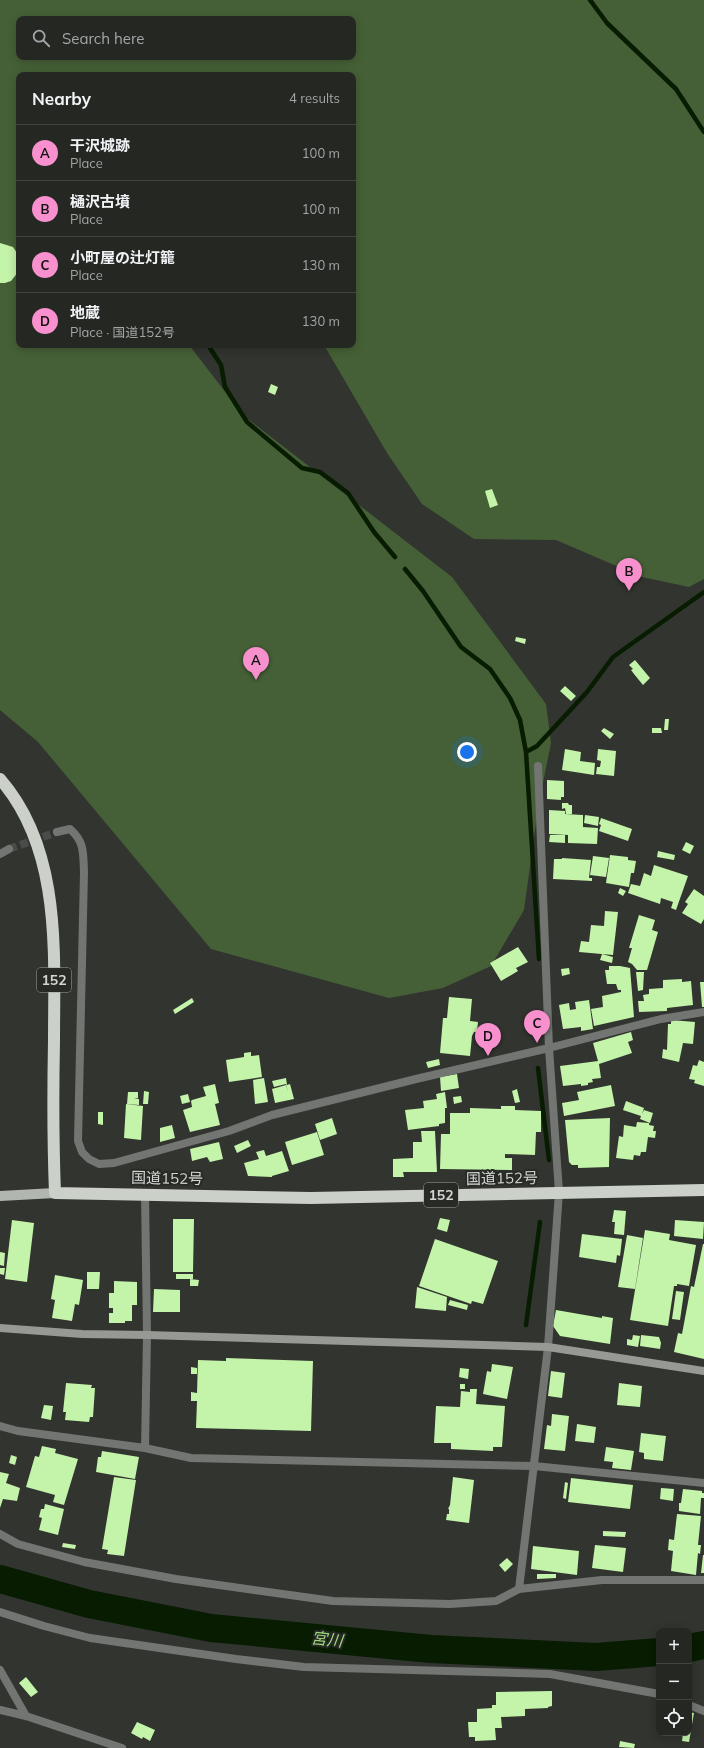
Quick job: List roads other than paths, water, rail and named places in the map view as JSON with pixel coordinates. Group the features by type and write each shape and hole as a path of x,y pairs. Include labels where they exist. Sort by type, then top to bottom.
{"highway":[{"name":"152","path":"0,779 21,810 33,834 42,861 49,890 54,954 55,1193"},
{"name":"国道152号","path":"55,1193 311,1198 704,1190"}],"main road":[{"path":"0,1196 55,1193"}],"street":[{"path":"519,1589 548,1347 559,1192 549,1048 538,766"},
{"path":"57,832 70,829 79,836 83,850 84,872 78,1141 82,1152 89,1159 99,1164 131,1160 229,1131 272,1115 549,1048 661,1019 704,1012"},
{"path":"0,854 9,849"},
{"path":"145,1194 147,1335 145,1448"},
{"path":"0,1328 82,1334 548,1347 704,1371"},
{"path":"0,1426 18,1431 145,1448 191,1458 534,1466 704,1483"},
{"path":"0,1534 18,1544 84,1562 176,1579 333,1601 450,1604 496,1601 519,1589 602,1580 704,1580"},
{"path":"0,1612 44,1626 90,1638 236,1659 304,1667 550,1674 656,1693"},
{"path":"0,1670 26,1716"},
{"path":"692,1706 704,1711"},
{"path":"0,1710 26,1716 122,1748"}],"waterway":[{"path":"590,0 607,23 676,89 704,132"},
{"path":"210,348 221,365 225,387 247,422 302,468 320,472 348,493 374,532 395,557"},
{"path":"405,569 423,591 461,647 490,669 510,698 520,720 526,752"},
{"path":"539,959 526,752 537,746 587,692 613,657 704,592"},
{"path":"540,1013 540,1033"},
{"path":"538,1068 549,1160"},
{"path":"526,1325 540,1222"},
{"name":"宮川","path":"0,1579 89,1604 211,1628 431,1649 596,1657 656,1652"},
{"name":"宮川","path":"692,1647 704,1645"}],"tunnel":[{"path":"9,849 57,832"}],"place":[{"name":"樋沢古墳","path":"629,591"},
{"name":"干沢城跡","path":"256,680"},
{"name":"小町屋の辻灯籠","path":"537,1043"},
{"name":"地蔵","path":"488,1056"}]}
